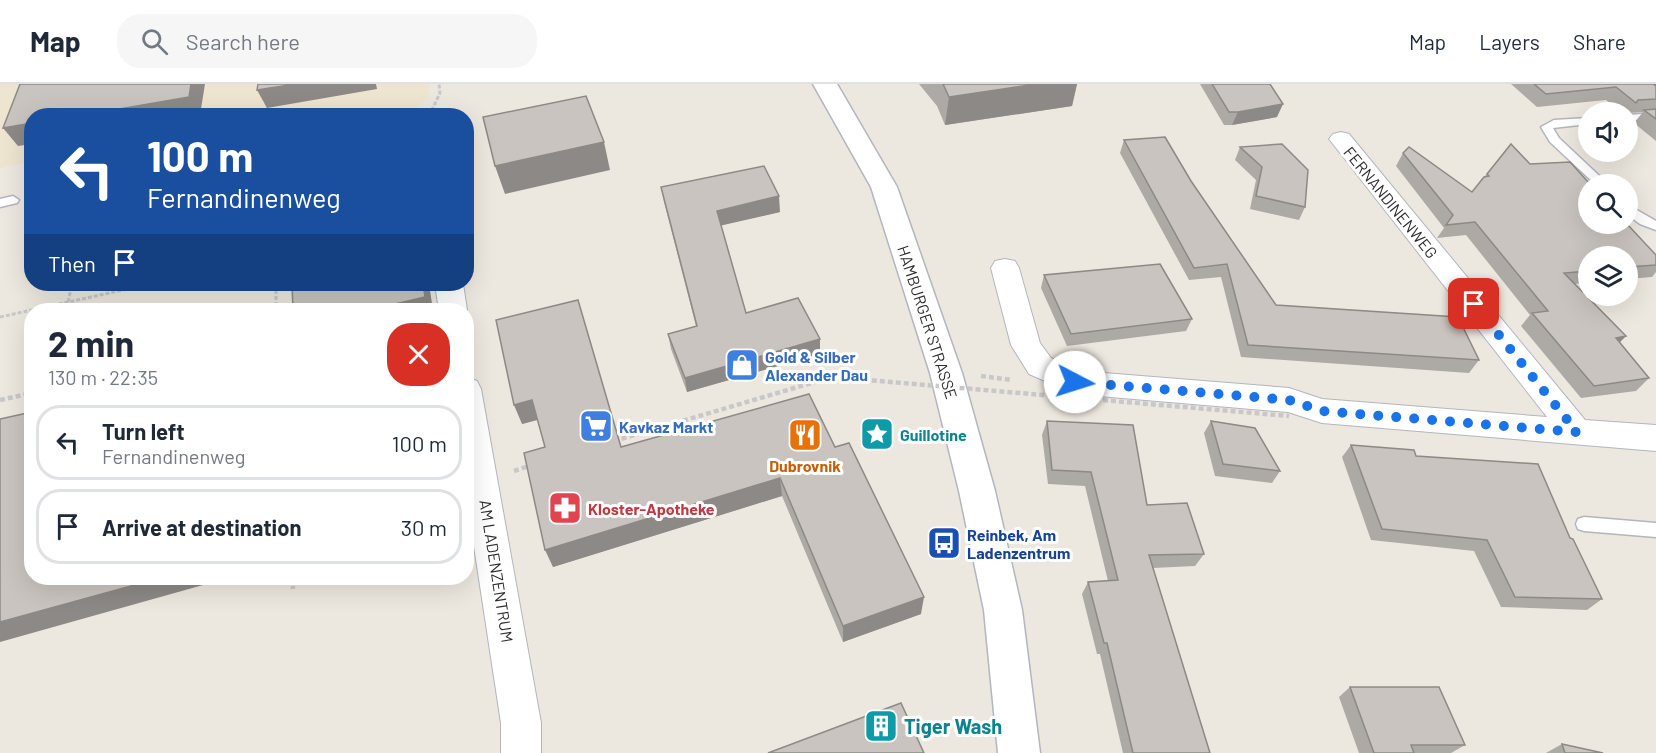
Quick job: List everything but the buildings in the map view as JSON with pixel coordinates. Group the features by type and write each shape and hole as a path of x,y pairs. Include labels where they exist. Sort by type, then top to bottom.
{"main road":[{"name":"HAMBURGER STRASSE","path":"825,84 884,187 946,373 977,491 1003,610 1019,753"}],"street":[{"name":"FERNANDINENWEG","path":"1341,139 1577,432"},
{"path":"1005,267 1026,345 1040,366 1075,382 1289,400 1322,411 1656,438"},
{"name":"AM LADENZENTRUM","path":"474,434 521,723 521,753"}],"lane":[{"path":"1638,117 1656,116"},
{"path":"1578,122 1554,123 1547,127 1554,140 1591,174"},
{"path":"0,203 13,200"},
{"path":"1638,216 1656,226"},
{"path":"1584,524 1656,530"}],"path":[{"path":"433,108 440,93 439,84"},
{"path":"68,302 70,291"},
{"path":"63,303 118,291"},
{"path":"0,317 24,312"},
{"path":"606,444 832,377 1289,416"},
{"path":"0,400 24,395"},
{"path":"482,480 538,464"},
{"path":"293,585 293,589"}],"shaded area":[{"path":"0,84 429,84 429,98 415,108 24,108 24,163 0,168"}],"place":[{"name":"Gold & Silber Alexander Dau","path":"742,365"},
{"name":"Kavkaz Markt","path":"596,426"},
{"name":"Guillotine","path":"877,434"},
{"name":"Dubrovnik","path":"805,435"},
{"name":"Kloster-Apotheke","path":"565,508"},
{"name":"Reinbek, Am Ladenzentrum","path":"944,543"},
{"name":"Tiger Wash","path":"881,726"}],"route":[{"path":"1075,382 1289,400 1322,411 1577,432 1474,304"}]}
